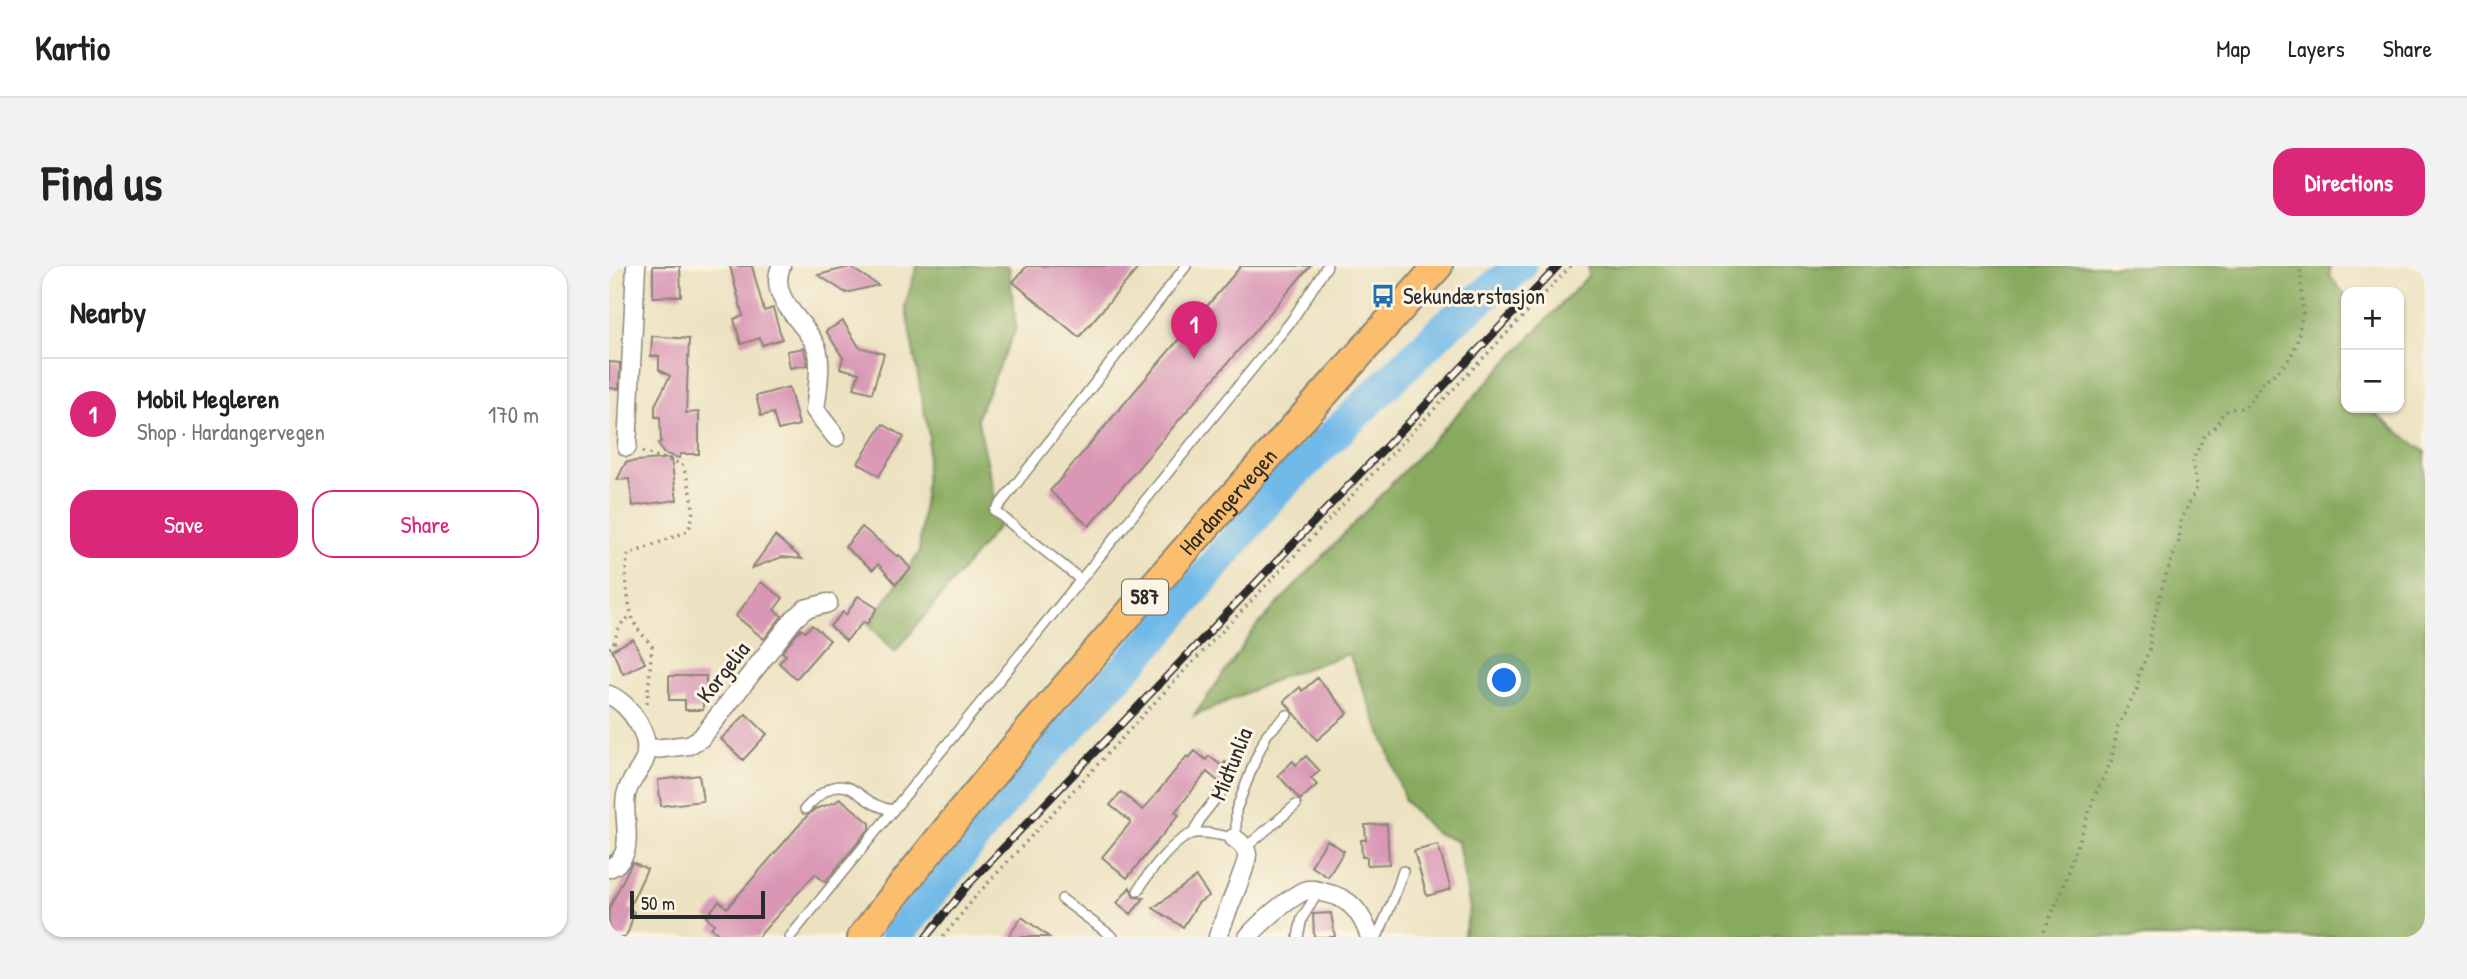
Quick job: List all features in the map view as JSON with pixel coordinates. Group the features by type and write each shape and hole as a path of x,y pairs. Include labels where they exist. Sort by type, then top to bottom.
{"main road":[{"name":"Hardangervegen","path":"862,937 966,806 1103,645 1438,266"}],"street":[{"path":"627,447 636,266"},
{"path":"781,266 777,284 782,299 817,349 815,410 836,437"},
{"name":"Korgelia","path":"646,750 689,745 701,738 794,619 805,609 828,603"},
{"path":"609,695 622,702 641,729 646,750 644,762 625,798 626,847 621,860 609,868"},
{"name":"Midtunlia","path":"1218,937 1233,893 1248,862 1239,843"},
{"path":"1248,937 1304,891 1318,891 1345,900 1356,908 1370,937"}],"lane":[{"path":"1080,579 995,511 1187,266"},
{"path":"790,937 1292,320 1327,266"},
{"name":"Midtunlia","path":"1239,843 1235,810 1267,734 1287,715"},
{"path":"805,809 821,793 844,786 883,809 893,810"},
{"path":"1138,891 1171,848 1193,834 1202,816 1221,792"},
{"path":"1239,843 1296,805"},
{"name":"Midtunlia","path":"1193,834 1211,834 1239,843"},
{"path":"1377,937 1382,921 1394,902 1403,871"},
{"path":"1298,937 1302,918 1318,891"},
{"path":"1062,899 1113,937"}],"path":[{"path":"943,937 976,896 1169,688 1571,266"},
{"path":"2041,937 2063,889 2094,797 2111,761 2118,726 2137,690 2139,674 2150,648 2150,635 2161,590 2169,562 2179,541 2181,520 2197,487 2193,464 2195,457 2205,435 2216,426 2223,413 2230,409 2243,408 2264,381 2290,358 2297,343 2303,311 2300,266"},
{"path":"627,447 682,464 693,493 692,522 688,531 628,555 625,575 632,616 636,626 652,646 646,715"},
{"path":"609,648 614,644 617,630 624,620 632,616"}],"green space":[{"path":"917,266 1009,266 1016,328 977,417 1001,523 895,652 869,624 919,553 929,436 905,305"},
{"path":"1588,266 2330,266 2330,276 2341,290 2341,372 2336,384 2341,388 2341,413 2374,413 2425,452 2425,937 1463,937 1470,909 1458,842 1434,832 1405,801 1388,750 1349,654 1286,675 1194,716 1256,627 1588,276"}],"building":[{"path":"653,266 680,266 681,296 653,297"},
{"path":"730,266 752,266 764,311 773,308 782,339 762,345 760,338 741,344 734,319 743,316"},
{"path":"1027,266 1140,266 1079,337 1013,282"},
{"path":"1241,266 1310,266 1089,526 1050,491"},
{"path":"850,267 878,285 846,293 818,275"},
{"path":"843,321 859,347 884,354 872,393 854,388 859,373 840,368 843,358 826,331"},
{"path":"652,336 689,339 686,413 699,412 699,454 681,454 679,458 663,453 658,443 661,442 660,417 655,417 655,405 670,376 659,370 659,356 651,356"},
{"path":"804,348 808,365 790,368 787,351"},
{"path":"609,362 620,363 619,389 609,388"},
{"path":"789,387 799,425 778,430 773,413 761,416 756,396"},
{"path":"883,424 904,437 879,476 858,463"},
{"path":"671,458 677,500 633,506 629,479 617,480 626,462"},
{"path":"862,527 899,555 911,569 896,584 878,564 873,570 845,547"},
{"path":"775,536 802,559 782,557 752,568"},
{"path":"761,582 783,598 774,610 782,616 764,639 736,616"},
{"path":"858,596 877,608 867,624 863,622 846,641 830,626 843,612 846,615"},
{"path":"812,625 830,640 796,679 779,663 786,655 782,652 801,629 805,632"},
{"path":"633,639 645,663 623,674 612,650"},
{"path":"669,676 706,676 706,700 703,700 703,710 685,710 685,700 669,700"},
{"path":"1317,678 1348,713 1317,740 1284,701 1300,687 1302,691"},
{"path":"746,714 767,734 743,760 721,739"},
{"path":"1195,751 1206,760 1209,756 1222,766 1225,762 1237,771 1225,787 1207,772 1175,812 1179,815 1127,878 1102,857 1131,822 1110,805 1121,792 1143,810 1187,756 1189,758"},
{"path":"1306,756 1320,771 1311,778 1317,785 1300,800 1278,775 1293,761 1296,765"},
{"path":"699,775 703,801 661,806 658,780"},
{"path":"840,798 870,823 870,828 825,882 815,874 758,937 722,937 711,928 714,924 706,917 719,901 727,908 807,816 815,809"},
{"path":"1387,824 1389,864 1367,865 1367,857 1362,857 1361,840 1366,840 1365,825"},
{"path":"1327,840 1344,851 1328,877 1311,866"},
{"path":"1438,845 1451,889 1427,896 1414,851"},
{"path":"632,862 647,869 629,908 634,912 629,930 625,937 609,937 609,909"},
{"path":"1196,877 1209,896 1198,903 1183,927 1153,908"},
{"path":"1130,887 1134,897 1144,898 1131,914 1117,903"},
{"path":"1331,913 1335,937 1314,937 1313,914"},
{"path":"1022,917 1049,937 1008,937"}],"waterway":[{"path":"896,937 1018,782 1161,630 1272,495 1445,327 1520,266"}],"railway":[{"path":"926,937 967,886 1558,266"}],"place":[{"name":"Sekundærstasjon","path":"1383,296"},
{"name":"Mobil Megleren","path":"1194,359"}]}
